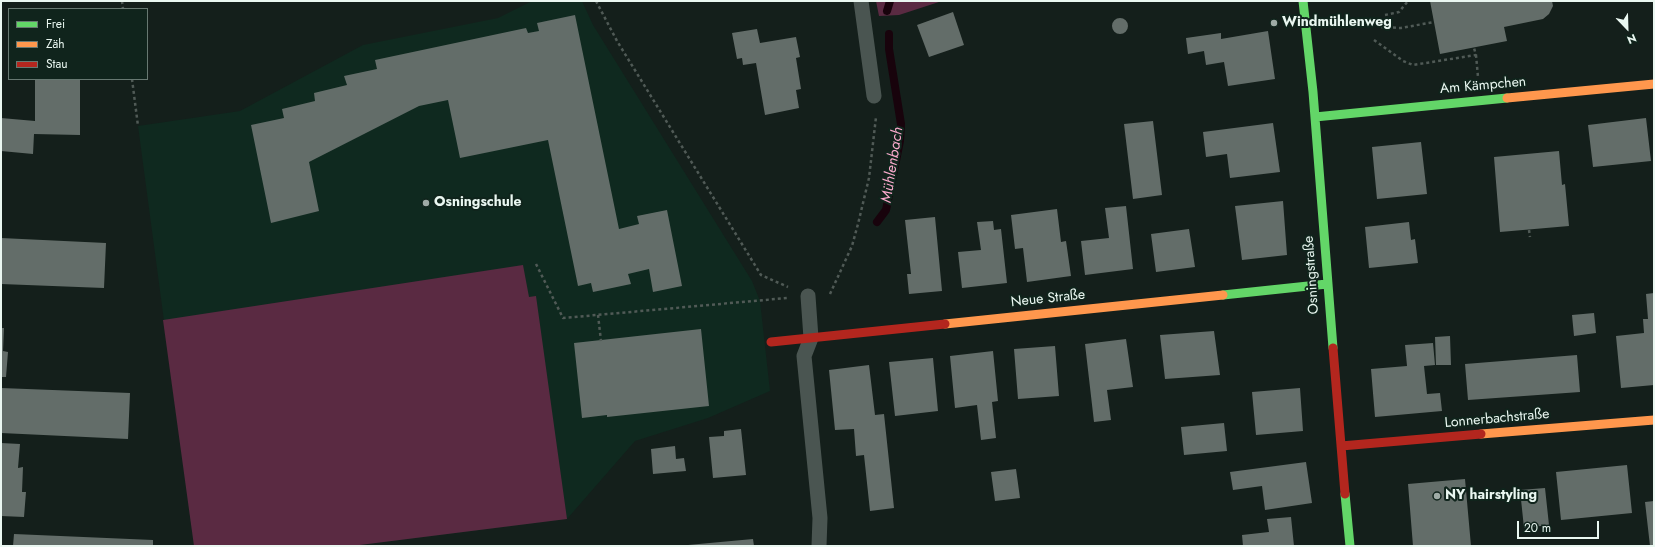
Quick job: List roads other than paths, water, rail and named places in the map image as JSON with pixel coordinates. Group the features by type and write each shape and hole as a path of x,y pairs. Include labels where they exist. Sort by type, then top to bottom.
{"street":[{"name":"Osningstraße","path":"1303,1 1315,117 1327,284 1350,546"},
{"name":"Am Kämpchen","path":"1315,117 1654,84"},
{"name":"Neue Straße","path":"772,342 1327,284"},
{"name":"Lonnerbachstraße","path":"1341,446 1654,420"}],"lane":[{"path":"861,1 874,96"},
{"path":"808,296 811,338 804,356 820,518 820,546"}],"waterway":[{"name":"Mühlenbach","path":"887,11 890,1"},
{"name":"Mühlenbach","path":"877,222 886,210 900,141 901,124 889,49 889,34"}],"place":[{"name":"Windmühlenweg","path":"1274,23"},
{"name":"Osningschule","path":"426,203"},
{"name":"NY hairstyling","path":"1437,496"}]}
